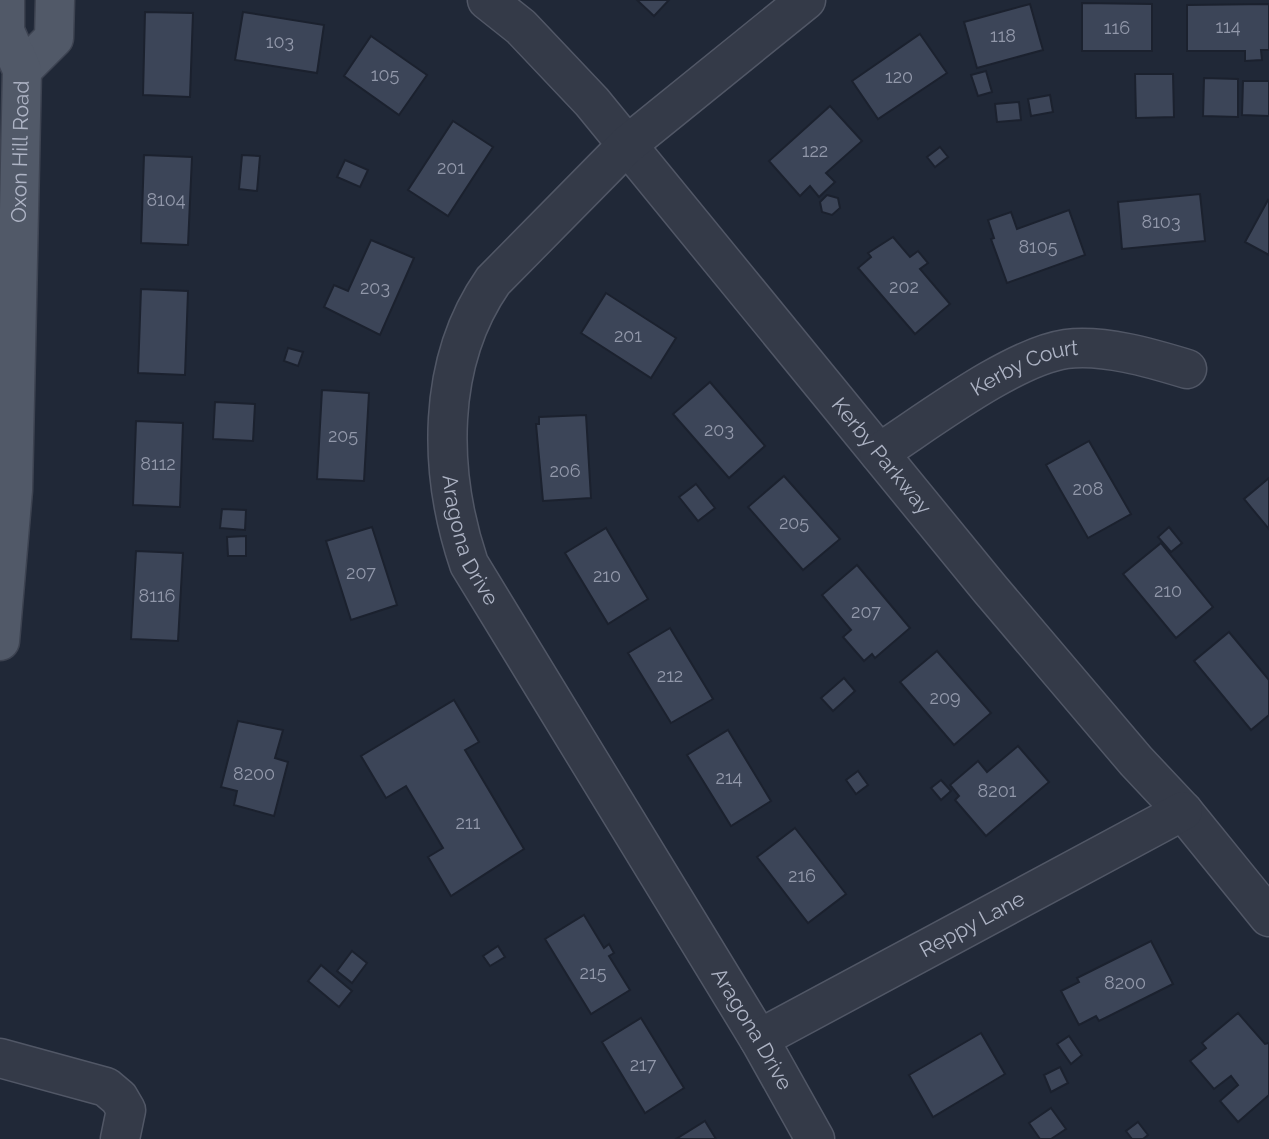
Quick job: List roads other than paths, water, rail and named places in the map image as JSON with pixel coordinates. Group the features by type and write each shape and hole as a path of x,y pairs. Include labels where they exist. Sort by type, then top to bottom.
{"main road":[{"name":"Oxon Hill Road","path":"0,641 13,489 22,70 5,31 5,0"},
{"path":"22,70 54,38 55,0"}],"street":[{"name":"Kerby Parkway","path":"487,0 522,27 562,67 1101,721 1183,811 1269,917"},
{"name":"Aragona Drive","path":"806,0 627,145 517,255 475,307 457,356 447,466 450,494 469,564 759,1039 815,1139"},
{"name":"Kerby Court","path":"879,453 1011,369 1044,353 1069,348 1136,354 1186,369"},
{"name":"Reppy Lane","path":"759,1039 1183,811"},
{"path":"0,1058 106,1087 118,1098 126,1111 120,1139"}]}
